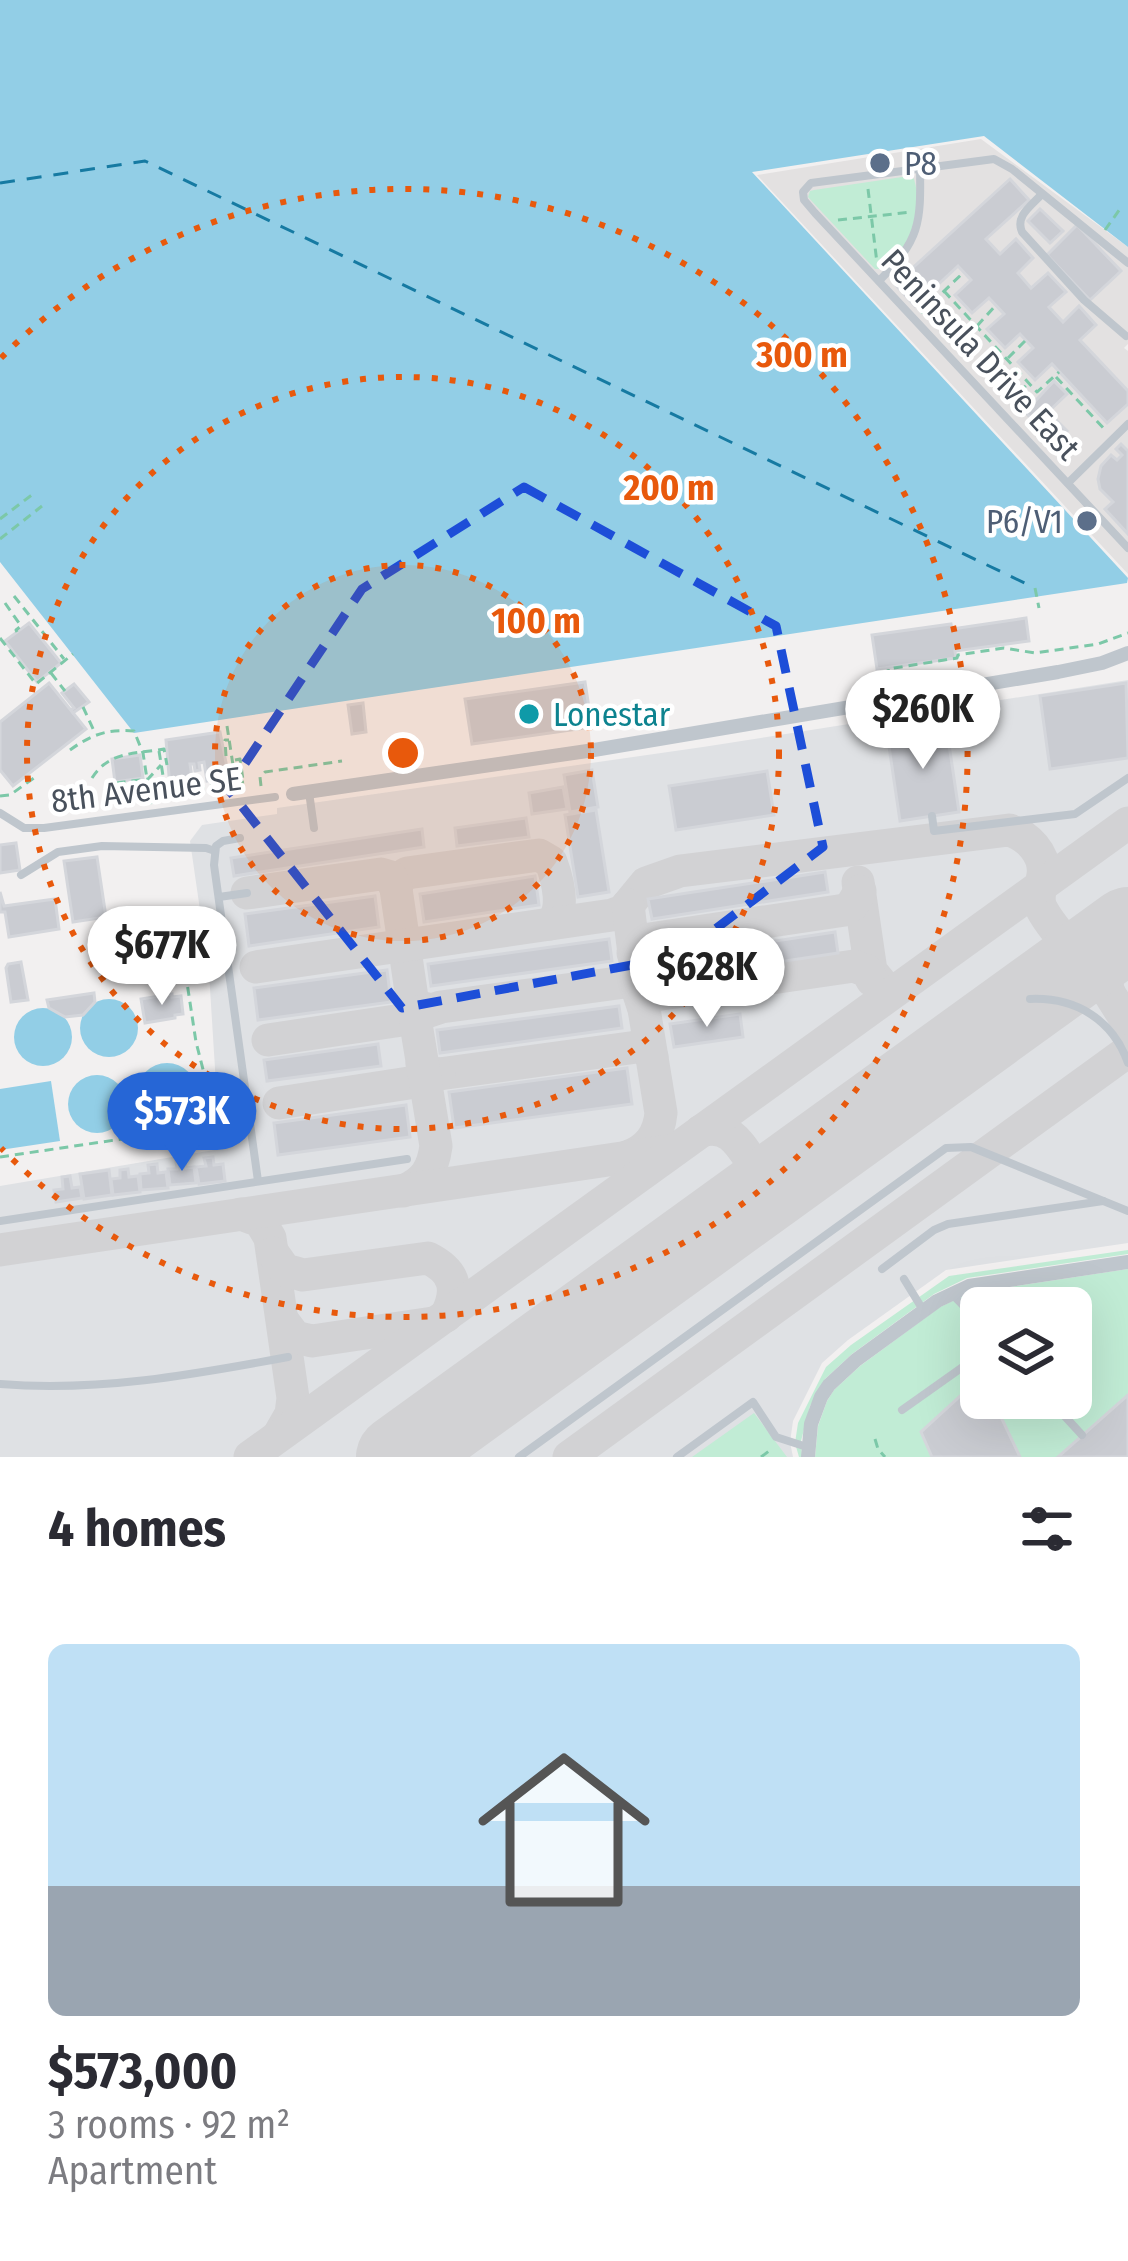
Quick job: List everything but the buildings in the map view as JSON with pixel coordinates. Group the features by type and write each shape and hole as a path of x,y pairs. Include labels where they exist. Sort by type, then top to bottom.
{"street":[{"path":"301,793 594,750 1058,672 1128,653"},
{"path":"808,1452 816,1409 829,1385 951,1292 1128,1262"}],"lane":[{"path":"867,175 994,159 1128,263"},
{"path":"879,281 909,247 918,225 920,167"},
{"name":"Peninsula Drive East","path":"867,175 811,183 803,192 804,200 1128,548"},
{"path":"1042,194 1021,217 1022,232 1084,300 1127,336"},
{"path":"1068,483 1128,424"},
{"path":"932,816 934,831 1075,814 1128,778"},
{"name":"8th Avenue SE","path":"0,813 24,828 44,828 272,793"},
{"path":"301,793 314,828"},
{"path":"240,838 223,842 215,851 259,1181"},
{"path":"21,875 58,852 102,846 215,851"},
{"path":"219,897 248,893"},
{"path":"1030,999 1079,1007 1116,1035 1128,1063"},
{"path":"519,1457 946,1148 971,1147 1128,1210"},
{"path":"0,1221 407,1159"},
{"path":"883,1269 948,1224 1105,1201"},
{"path":"904,1279 923,1310"},
{"path":"951,1292 960,1302"},
{"path":"0,1384 48,1388 115,1384 288,1357"},
{"path":"902,1410 960,1369"},
{"path":"677,1457 753,1402 776,1438 808,1452"},
{"path":"1067,1419 1082,1435"}],"path":[{"path":"867,175 879,281"},
{"path":"1104,232 1120,209"},
{"path":"824,222 920,211"},
{"path":"915,318 964,272"},
{"path":"944,291 1037,392 1057,374 1113,438"},
{"path":"976,326 996,305"},
{"path":"1007,359 1026,340"},
{"path":"1000,409 1029,383"},
{"path":"0,519 33,494"},
{"path":"0,539 42,506"},
{"path":"1035,588 1039,608"},
{"path":"14,596 65,660"},
{"path":"4,604 21,626 17,632"},
{"path":"890,678 889,669 958,655 1004,648 1035,653 1098,644 1128,633"},
{"path":"0,638 36,684 73,654"},
{"path":"50,672 65,691"},
{"path":"82,707 95,734"},
{"path":"227,726 232,761 228,770 244,782"},
{"path":"70,750 95,734 134,731 143,752 152,813"},
{"path":"226,756 225,740 229,740"},
{"path":"92,778 109,758 159,750 167,779 165,790"},
{"path":"232,761 240,759 244,782"},
{"path":"272,793 262,787 261,775 342,761"},
{"path":"104,791 116,783 148,779 164,765"},
{"path":"272,772 276,780"},
{"path":"0,796 10,795 38,775"},
{"path":"149,793 244,782"},
{"path":"0,1156 156,1135 194,1122 205,1107 208,1088 179,930"},
{"path":"875,1439 885,1457"}],"highlighted area":[{"path":"524,487 776,626 823,847 680,956 402,1008 228,789 362,589"}],"shaded area":[{"path":"981,139 1128,247 1128,344 1124,348 1128,351 1128,574 757,175"},
{"path":"1128,680 1128,1243 946,1270 822,1363 793,1421 793,1457 0,1457 0,1186 220,1149 209,972 190,841 202,825 277,814 277,808"}],"green space":[{"path":"909,176 917,192 914,229 902,251 883,269 875,269 808,197 814,190"},
{"path":"1128,1250 1128,1254 967,1278 934,1294 825,1379 810,1406 799,1457 798,1423 826,1367 949,1276"},
{"path":"1128,1269 1128,1457 815,1457 818,1426 834,1390 940,1307 960,1298 960,1419 1092,1419 1092,1287 1010,1287"},
{"path":"754,1413 787,1457 692,1457"}],"water":[{"path":"0,0 1128,0 1128,247 984,136 752,172 1128,578 1127,583 134,733 0,562"},
{"path":"109,999 130,1007 138,1028 130,1049 109,1057 88,1049 80,1028 88,1007"},
{"path":"43,1008 64,1016 72,1037 64,1058 43,1066 22,1058 14,1037 22,1016"},
{"path":"167,1063 188,1072 197,1093 188,1114 167,1123 146,1114 137,1093 146,1072"},
{"path":"97,1075 118,1083 126,1104 118,1125 97,1133 76,1125 68,1104 76,1083"},
{"path":"51,1081 60,1141 0,1150 0,1089"}],"ferry route":[{"path":"0,183 145,161 1035,588"}],"taxiway":[{"path":"250,1457 1128,823"},
{"path":"256,967 612,915 623,911 646,883 680,871 1009,830 1038,853 1043,867 1040,905 1069,947"},
{"path":"396,889 407,873 539,855 551,862 558,887 558,912 550,924"},
{"path":"247,893 381,874 391,877 412,998 416,1006 427,1009"},
{"path":"858,882 871,971 880,982"},
{"path":"633,953 643,940 845,910 860,891"},
{"path":"627,1157 651,1141 661,1113 628,905"},
{"path":"1054,983 1083,978 1109,993 1101,963 1108,944"},
{"path":"644,1009 655,995 854,966 867,971 872,980"},
{"path":"268,1040 402,1020 441,1007 625,982 635,968"},
{"path":"1109,993 1128,1023"},
{"path":"403,1191 427,1174 436,1146 416,1024 422,1011"},
{"path":"422,1064 429,1073 439,1074 637,1047 652,1057"},
{"path":"569,1457 1128,1051"},
{"path":"279,1103 439,1074"},
{"path":"701,1131 729,1134 759,1172"},
{"path":"0,1250 669,1151"},
{"path":"739,1210 757,1189 759,1172 771,1178 789,1174"},
{"path":"241,1214 260,1221 270,1238 293,1398 291,1414 279,1435"},
{"path":"273,1253 285,1270 303,1275 428,1258 452,1282 453,1298 446,1316"},
{"path":"283,1321 295,1337 312,1341 433,1323"}],"runway":[{"path":"398,1457 1128,929"}],"place":[{"name":"P8","path":"880,163"},
{"name":"P6/V1","path":"1087,521"},
{"name":"Lonestar","path":"529,714"}]}
